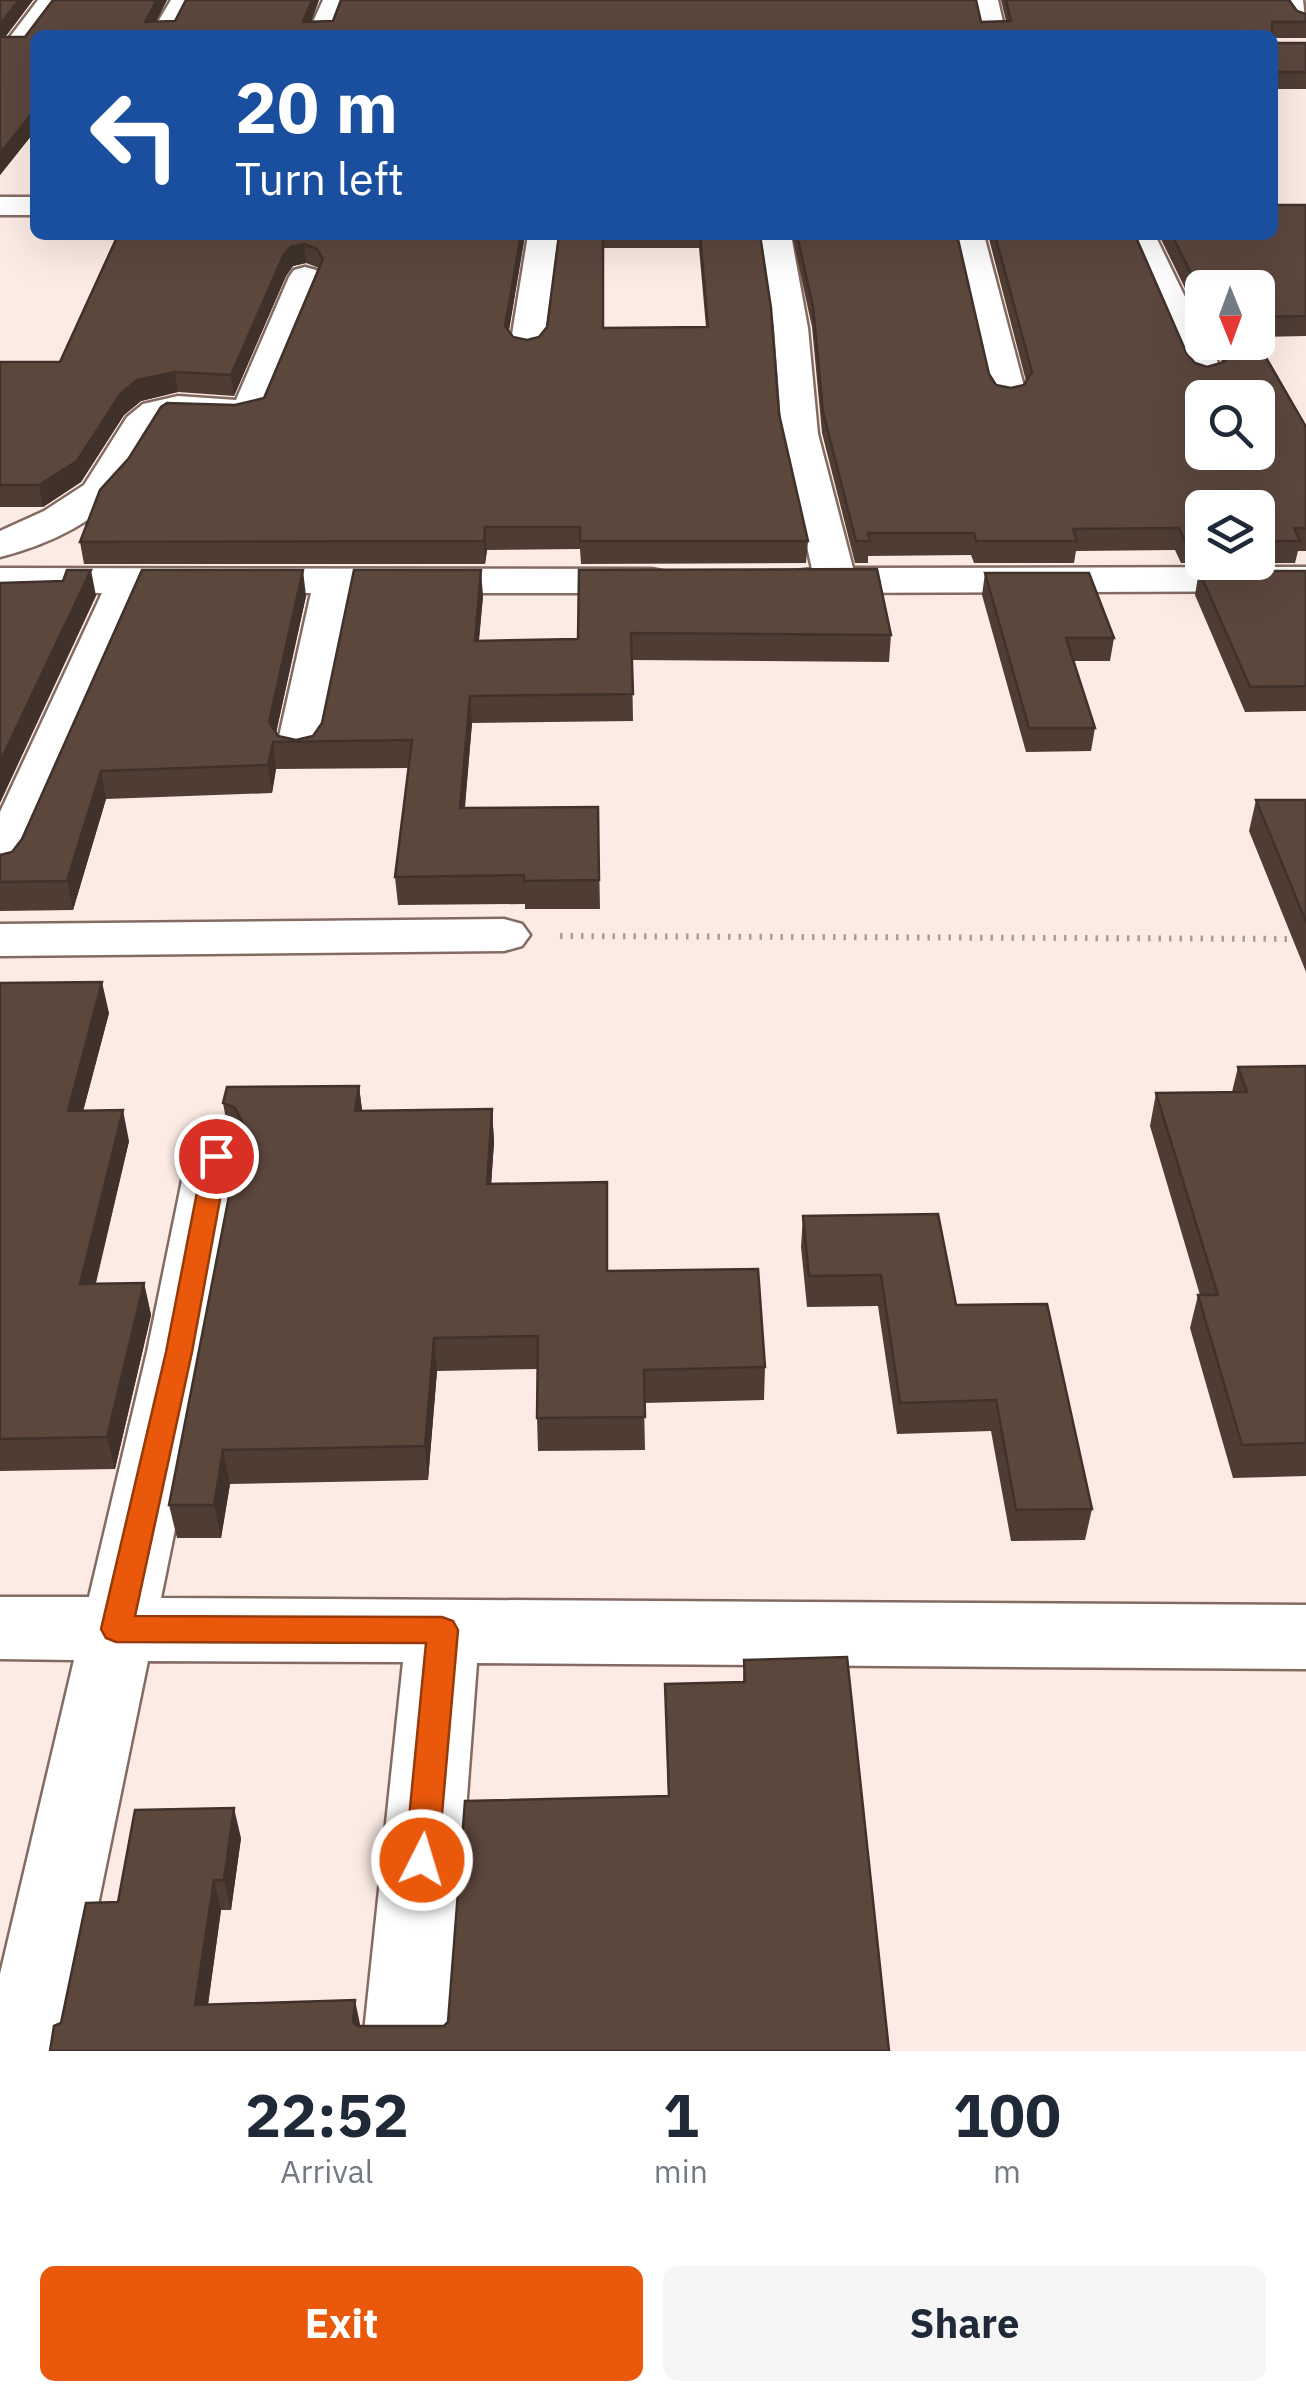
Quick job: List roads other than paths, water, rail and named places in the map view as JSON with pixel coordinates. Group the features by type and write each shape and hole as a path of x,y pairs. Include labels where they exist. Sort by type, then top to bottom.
{"street":[{"path":"17,46 50,0"},
{"path":"165,30 183,0"},
{"path":"322,30 335,0"},
{"path":"986,0 993,30"},
{"path":"1291,0 1306,20"},
{"path":"0,206 30,206"},
{"path":"527,346 542,240"},
{"path":"777,240 800,434 835,581"},
{"path":"970,240 1008,394"},
{"path":"1142,240 1205,373"},
{"path":"0,545 76,510 108,483 122,455 152,414 172,408 250,410 305,277"},
{"path":"758,581 1306,579"},
{"path":"0,580 700,581"},
{"path":"0,866 128,581"},
{"path":"299,750 334,582"},
{"path":"0,940 504,935"},
{"path":"25,2051 179,1352 216,1156"},
{"path":"0,1628 1306,1637"},
{"path":"404,2051 442,1630"}]}
